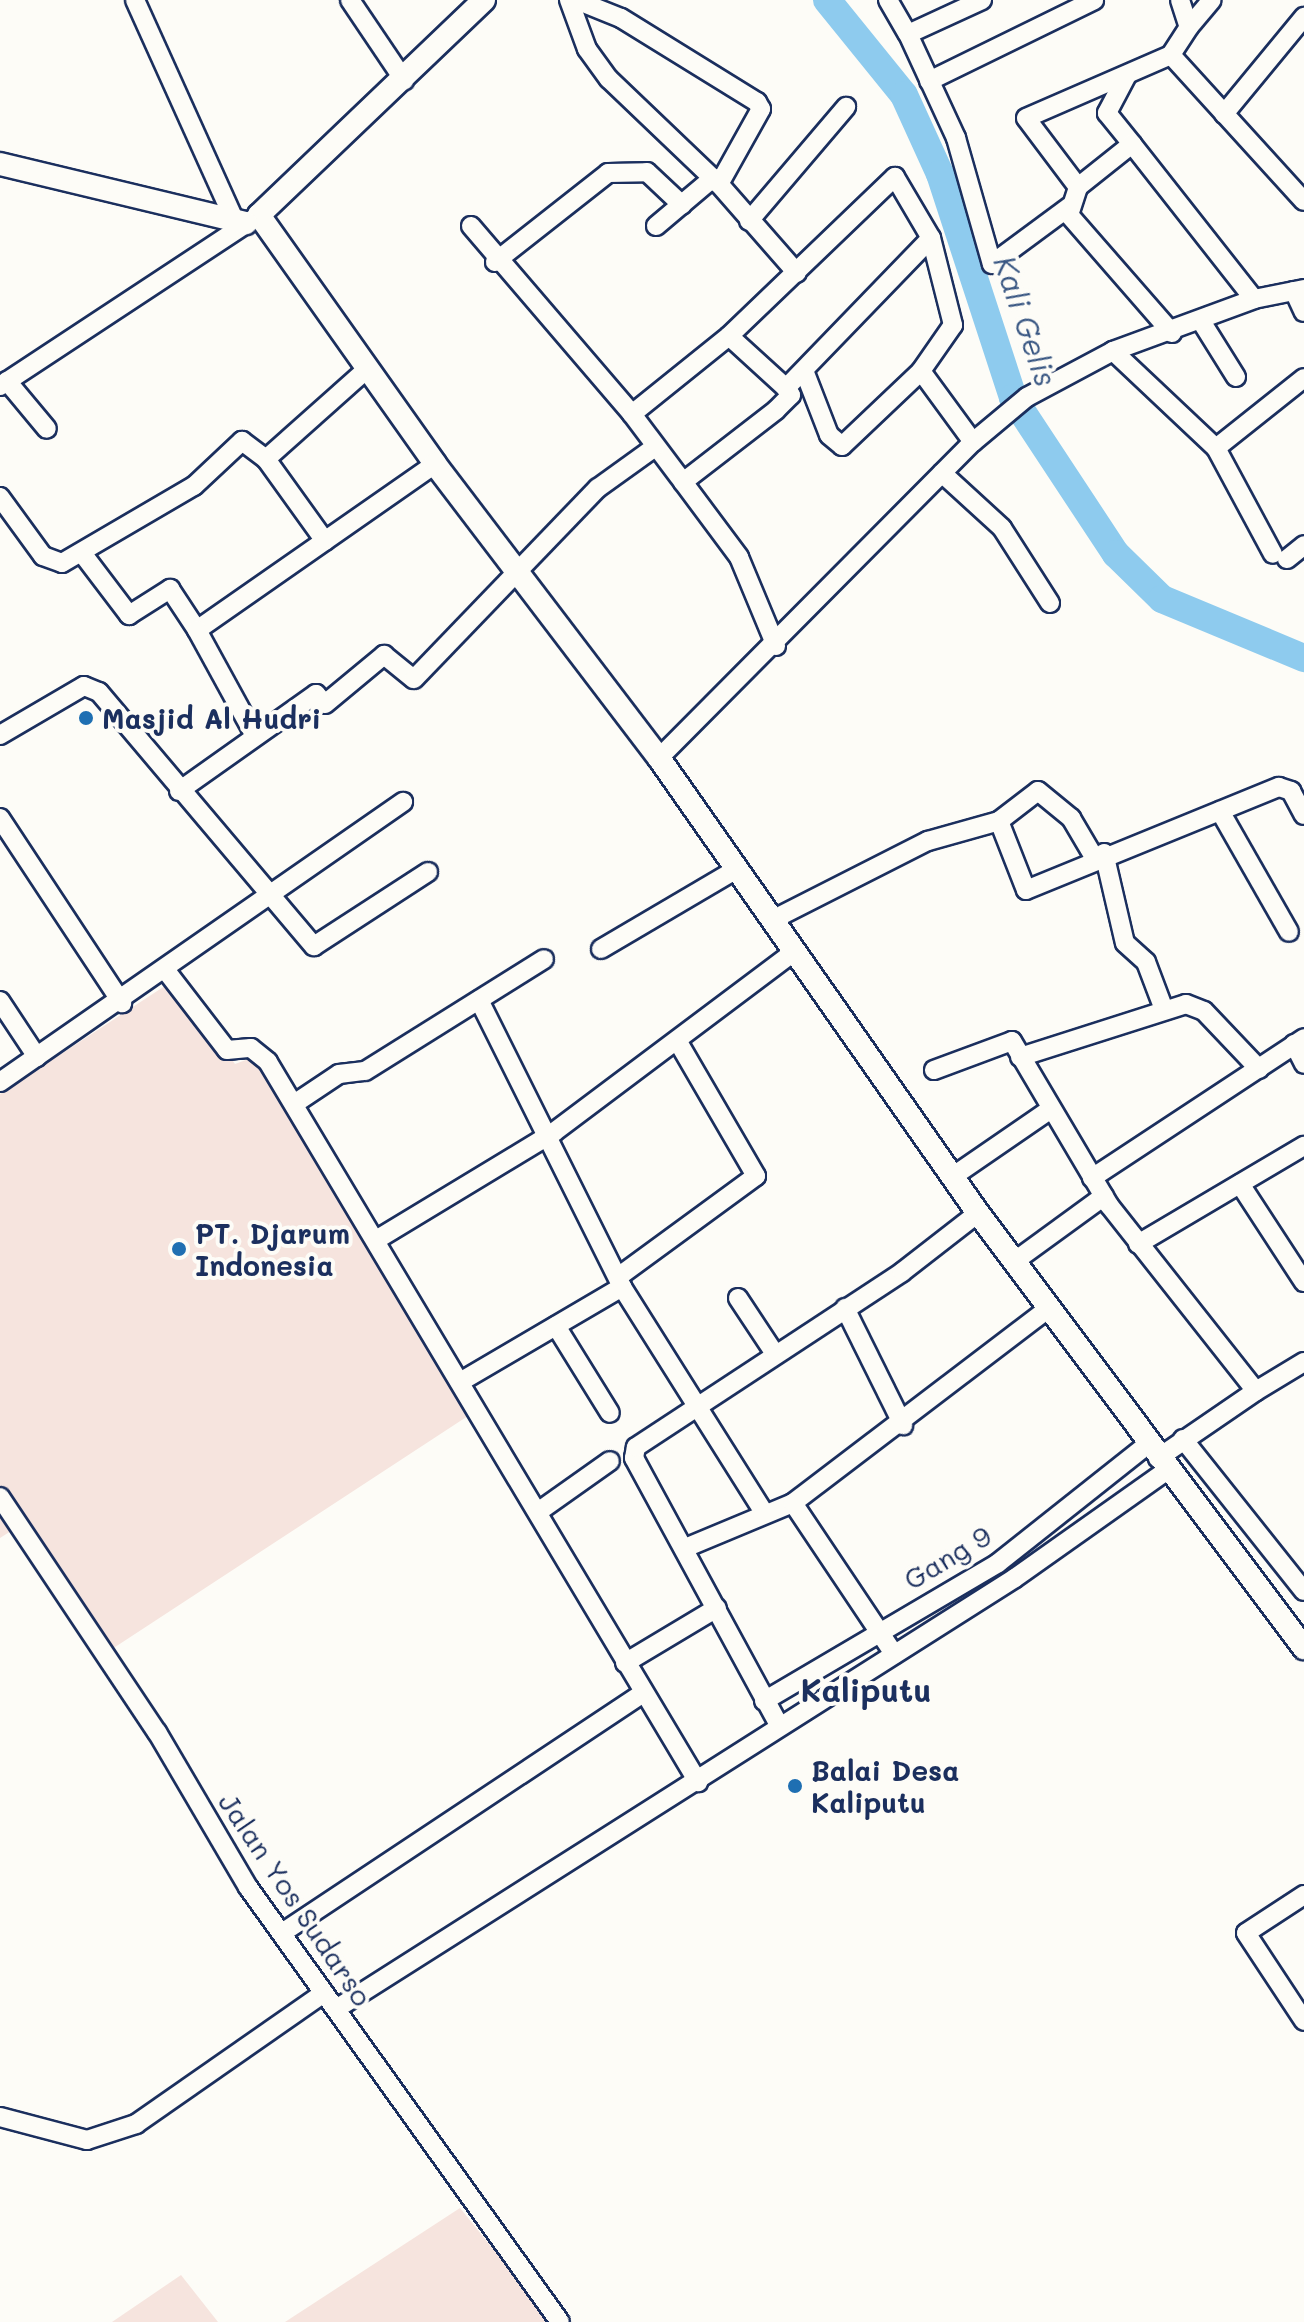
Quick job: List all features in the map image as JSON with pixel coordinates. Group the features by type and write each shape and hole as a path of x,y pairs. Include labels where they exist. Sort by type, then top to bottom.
{"main road":[{"path":"246,218 404,80 484,0"},
{"path":"0,164 246,218 368,368 435,464 659,758 978,1213 1050,1307 1157,1458 1304,1648"}],"street":[{"path":"47,429 4,383 246,218 135,0"},
{"path":"350,0 404,80"},
{"path":"569,0 587,49 609,79 716,181 797,273"},
{"path":"576,0 621,18 757,102 761,109 716,181 656,226"},
{"path":"888,0 908,34 956,138 992,264 1069,207 1078,187 1132,144"},
{"path":"908,34 982,0"},
{"path":"929,81 1094,0"},
{"path":"1180,0 1189,27"},
{"path":"1078,187 1026,118 1171,55 1212,0"},
{"path":"1224,114 1304,17"},
{"path":"1171,55 1304,201"},
{"path":"1127,75 1107,113 1254,299"},
{"path":"749,221 846,107"},
{"path":"495,262 608,173 647,172 682,205"},
{"path":"632,414 729,336 895,177 931,238 953,325 921,371 842,446 829,435 805,373"},
{"path":"1069,207 1081,233 1172,333"},
{"path":"471,226 495,262 632,414 739,557 776,646"},
{"path":"786,388 805,373 931,238"},
{"path":"659,758 776,646 973,442 1027,397 1113,351 1172,333 1254,299 1299,290 1304,312"},
{"path":"1201,321 1236,377"},
{"path":"683,482 791,395 729,336"},
{"path":"1113,351 1216,448 1280,557 1304,545"},
{"path":"266,459 368,368"},
{"path":"921,371 973,442"},
{"path":"1216,448 1304,378"},
{"path":"0,497 50,562 82,553 198,482 236,442 266,459 325,541"},
{"path":"179,791 316,694 325,704 384,655 414,679 598,488 655,447"},
{"path":"197,630 435,464"},
{"path":"942,473 1002,528 1050,603"},
{"path":"82,553 129,615 170,589 197,630 255,736"},
{"path":"0,735 84,686 99,692 308,943 320,946 428,872"},
{"path":"999,821 1022,889 1099,855 1285,787 1304,815"},
{"path":"772,920 928,841 999,821 1038,791 1071,818 1099,855 1125,943 1147,965 1163,1007"},
{"path":"0,1082 167,972 268,896 403,802"},
{"path":"1220,811 1289,932"},
{"path":"0,818 122,1003"},
{"path":"601,949 737,869"},
{"path":"376,1240 548,1135 794,952"},
{"path":"294,1104 339,1074 365,1071 544,959"},
{"path":"167,972 227,1050 259,1052 294,1104 538,1512 625,1663 640,1695 698,1782"},
{"path":"479,1000 620,1282 700,1403 765,1514"},
{"path":"0,1001 37,1057"},
{"path":"1020,1057 1163,1007 1204,1011 1259,1069"},
{"path":"934,1070 1002,1039 1012,1041 1104,1196 1138,1244 1256,1391"},
{"path":"460,1382 556,1326 620,1282 756,1176 677,1040"},
{"path":"1092,1178 1299,1041 1304,1064"},
{"path":"952,1177 1051,1109"},
{"path":"1138,1244 1304,1146"},
{"path":"1240,1184 1304,1282"},
{"path":"1015,1261 1104,1196"},
{"path":"779,1725 634,1458 645,1437 845,1308 978,1213"},
{"path":"738,1298 775,1354"},
{"path":"685,1548 793,1503 903,1425 1050,1307"},
{"path":"845,1308 903,1425"},
{"path":"556,1326 610,1413"},
{"path":"336,2009 698,1782 779,1725 1099,1523 1157,1458 1304,1362"},
{"path":"1183,1439 1304,1591"},
{"name":"Gang 9","path":"764,1701 876,1631 998,1563 1157,1458"},
{"path":"538,1512 610,1461"},
{"name":"Jalan Yos Sudarso","path":"0,1497 282,1933 560,2322"},
{"path":"793,1503 894,1654"},
{"path":"625,1663 717,1608"},
{"path":"282,1933 640,1695"},
{"path":"1304,1895 1246,1933 1304,2021"},
{"path":"0,2117 87,2140 136,2124 324,1993"}],"shaded area":[{"name":"PT. Djarum Indonesia","path":"174,980 235,1064 257,1056 474,1412 109,1651 25,1522 0,1538 0,1094"},
{"path":"460,2208 552,2322 285,2322"},
{"path":"181,2275 218,2322 112,2322"}],"waterway":[{"name":"Kali Gelis","path":"827,0 904,95 940,174 1013,398 1116,554 1162,599 1304,658"}],"place":[{"name":"Masjid Al Hudri","path":"86,718"},
{"name":"PT. Djarum Indonesia","path":"179,1249"},
{"name":"Balai Desa Kaliputu","path":"795,1786"}],"district":[{"name":"Kaliputu","path":"866,1689"}]}
